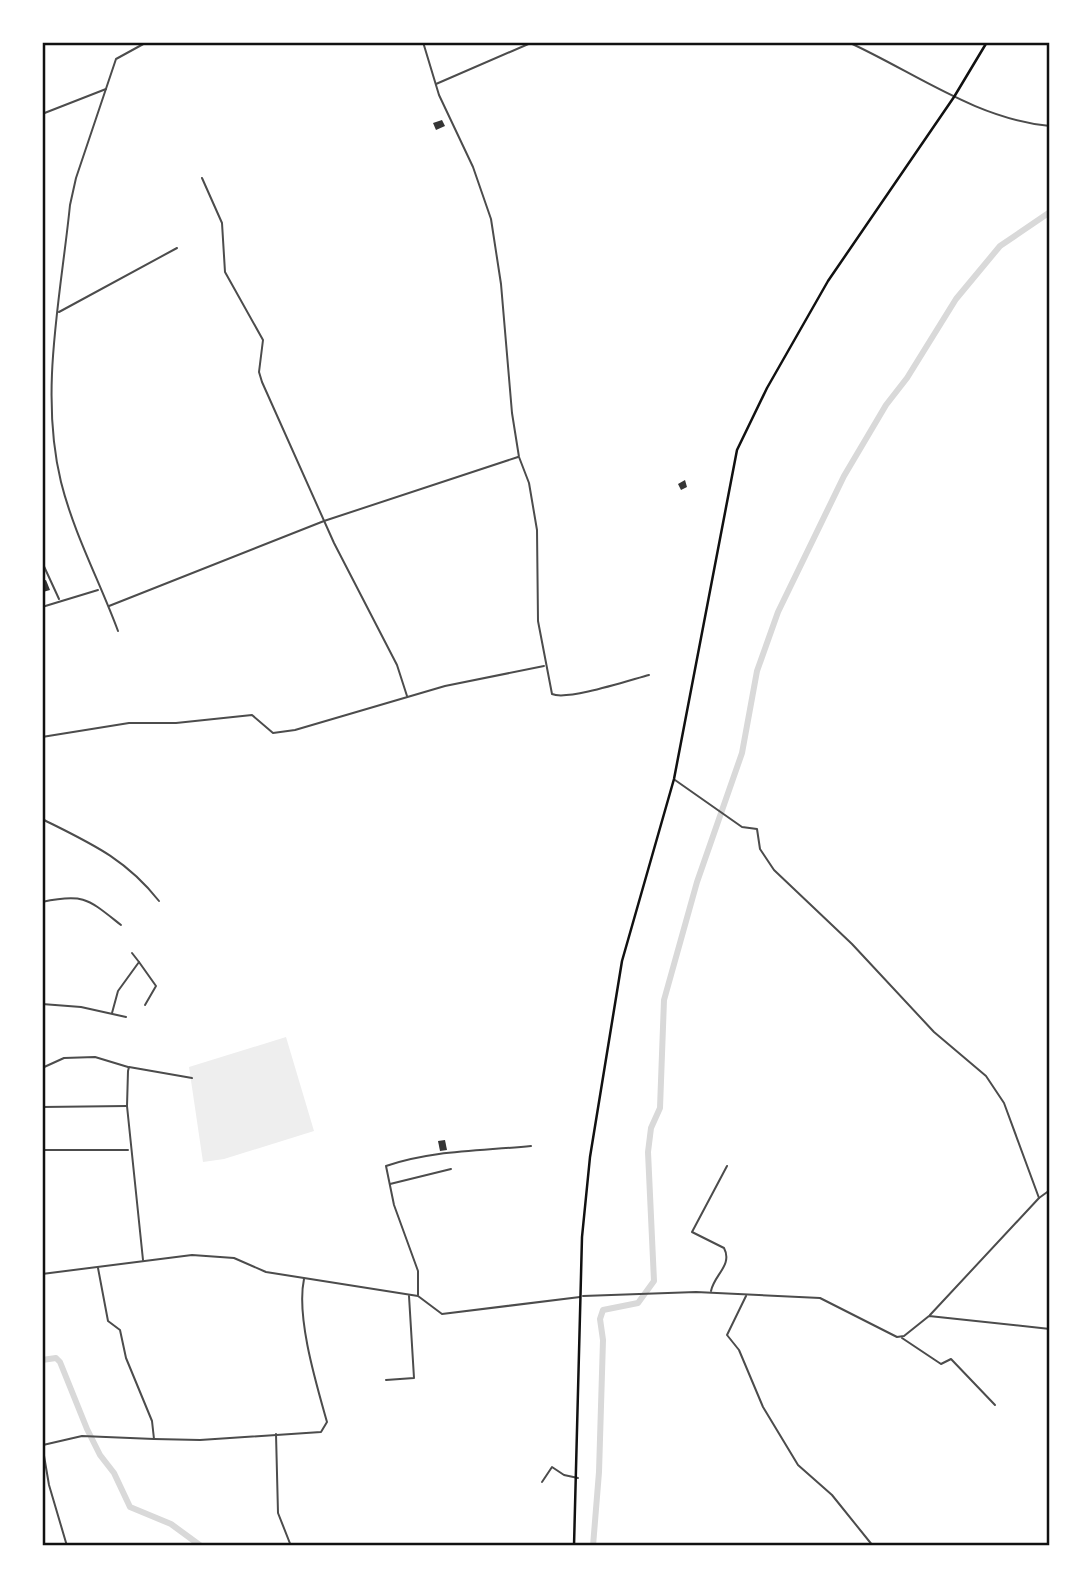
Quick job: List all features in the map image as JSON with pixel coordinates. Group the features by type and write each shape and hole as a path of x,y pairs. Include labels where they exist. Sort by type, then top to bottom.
{"main road":[{"path":"574,1546 584,1209 618,979 674,779 742,436 844,256 954,97 987,42"}],"street":[{"path":"118,631 109,606 99,589 65,496 55,454 51,409 59,312 76,178 117,58 148,42"},
{"path":"423,42 435,84 473,167 491,219 501,284 519,457 529,483 537,530 538,621 545,666 554,696 649,675"},
{"path":"435,84 533,42"},
{"path":"848,42 954,97 1019,122 1050,126"},
{"path":"42,114 107,89"},
{"path":"202,178 222,223 225,272 263,340 260,372 262,382 324,521 397,665 407,696"},
{"path":"59,312 177,248"},
{"path":"109,606 324,521 519,457"},
{"path":"42,562 59,600"},
{"path":"42,607 99,589"},
{"path":"42,737 129,723 176,723 252,715 268,730 277,733 306,728 407,696 545,666"},
{"path":"674,779 742,827 757,829 760,849 774,870 852,944 934,1032 986,1076 1004,1103 1039,1198"},
{"path":"42,819 121,862 138,875 159,901"},
{"path":"42,902 81,897 121,925"},
{"path":"132,953 156,986 145,1005"},
{"path":"111,1014 118,991 139,962"},
{"path":"42,1004 80,1007 126,1017"},
{"path":"42,1068 64,1058 95,1057 129,1068 192,1079"},
{"path":"129,1068 127,1106 143,1261"},
{"path":"42,1107 127,1106"},
{"path":"418,1296 418,1271 384,1168 387,1165 455,1150 474,1152 531,1146"},
{"path":"42,1150 131,1150"},
{"path":"712,1292 715,1280 727,1262 727,1252 692,1232 727,1167"},
{"path":"389,1184 451,1169"},
{"path":"901,1337 929,1316 1039,1198 1050,1190"},
{"path":"42,1274 192,1255 234,1258 266,1272 418,1296 442,1314 621,1293 712,1292 826,1300 901,1337 941,1364 951,1359 995,1405"},
{"path":"98,1268 108,1321 120,1330 126,1358 152,1421 154,1440"},
{"path":"67,1546 47,1471 43,1445 82,1436 154,1440 318,1433 327,1424 303,1309 304,1279"},
{"path":"386,1380 414,1377 409,1295"},
{"path":"747,1295 728,1337 739,1350 763,1407 799,1465 832,1495 873,1546"},
{"path":"929,1316 1050,1329"},
{"path":"276,1434 278,1513 291,1546"},
{"path":"542,1482 552,1466 564,1475 578,1479"},
{"path":"42,1472 47,1471"}],"shaded area":[{"path":"286,1037 314,1131 224,1159 203,1162 189,1067"}],"building":[{"path":"442,120 445,126 436,130 433,123"},
{"path":"685,480 687,487 681,490 678,484"},
{"path":"46,580 50,590 43,592 42,581"},
{"path":"445,1140 447,1150 440,1151 438,1141"}],"waterway":[{"path":"593,1546 599,1472 603,1340 600,1319 603,1310 638,1303 654,1281 648,1152 651,1128 660,1108 664,1000 697,882 742,753 757,671 778,612 844,476 886,405 907,378 956,299 1000,246 1050,212"},
{"path":"42,1360 56,1358 60,1362 87,1429 100,1455 114,1473 130,1507 171,1524 201,1546"}]}
